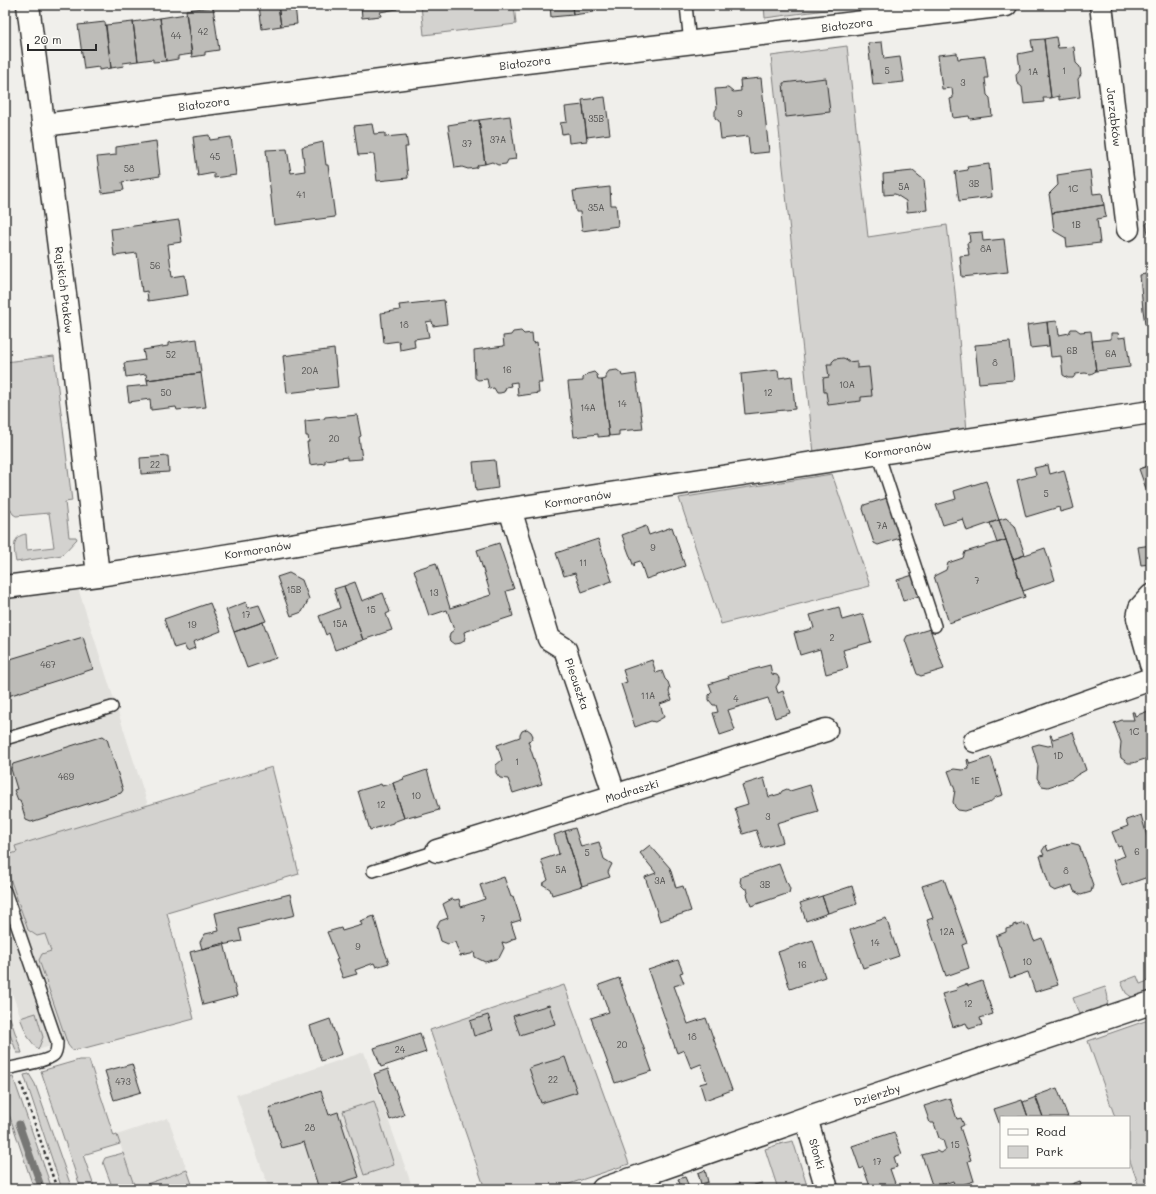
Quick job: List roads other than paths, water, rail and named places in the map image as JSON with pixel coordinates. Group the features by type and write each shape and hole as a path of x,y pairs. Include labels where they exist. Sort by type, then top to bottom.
{"street":[{"name":"Rajskich Ptaków","path":"28,5 44,125 98,575"},
{"name":"Białozora","path":"44,125 526,62 690,44 1006,5"},
{"name":"Jarząbków","path":"1101,5 1128,229"},
{"name":"Kormoranów","path":"5,587 98,575 510,509 1151,412"},
{"name":"Piecuszka","path":"510,509 549,639 565,649 615,796"},
{"path":"1151,596 1140,608 1138,618 1151,664"},
{"path":"975,741 1151,679"},
{"name":"Modraszki","path":"437,851 826,730"},
{"name":"Dzierzby","path":"603,1189 806,1118 1151,1003"},
{"name":"Słonki","path":"806,1118 827,1189"}],"lane":[{"path":"686,5 690,44"},
{"path":"878,453 935,626"},
{"path":"5,739 112,707"},
{"path":"373,871 437,851"},
{"path":"5,892 57,1042 55,1055 48,1059 10,1068"}],"waterway":[{"path":"19,1124 42,1189"}]}
